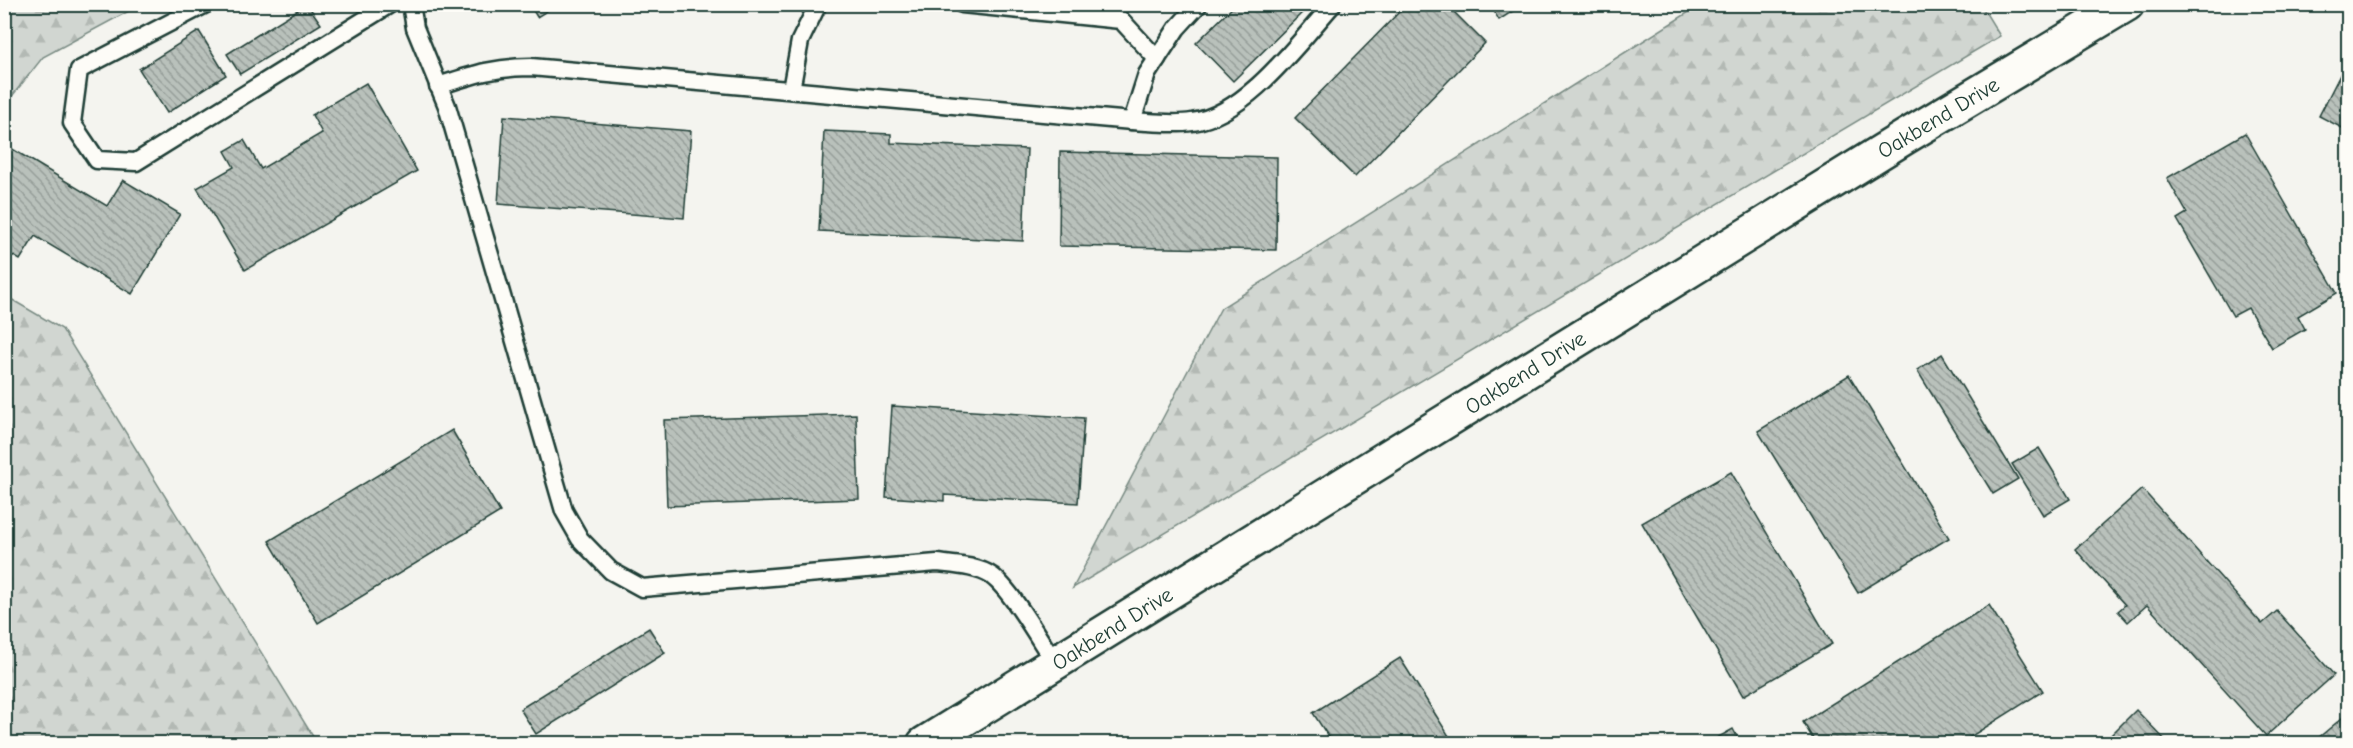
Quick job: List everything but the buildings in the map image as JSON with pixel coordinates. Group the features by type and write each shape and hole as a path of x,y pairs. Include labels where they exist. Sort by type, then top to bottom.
{"street":[{"name":"Oakbend Drive","path":"924,744 1894,143 2127,4"}],"lane":[{"path":"206,4 79,70 72,123 97,160 136,162 390,4"},
{"path":"411,4 415,28 447,106 564,511 580,539 611,571 642,588 938,563 964,567 990,575 1004,588 1055,663"},
{"path":"791,90 800,41 818,4"},
{"path":"962,4 1121,20 1157,59"},
{"path":"1132,121 1147,74 1177,28 1199,4"},
{"path":"438,86 503,67 531,67 1132,121 1194,122 1225,111 1251,93 1333,4"}],"green space":[{"path":"5,4 140,5 43,57 5,105"},
{"path":"1700,5 1981,5 2000,36 1073,588 1221,308"},
{"path":"4,295 62,329 317,743 5,743"}]}
